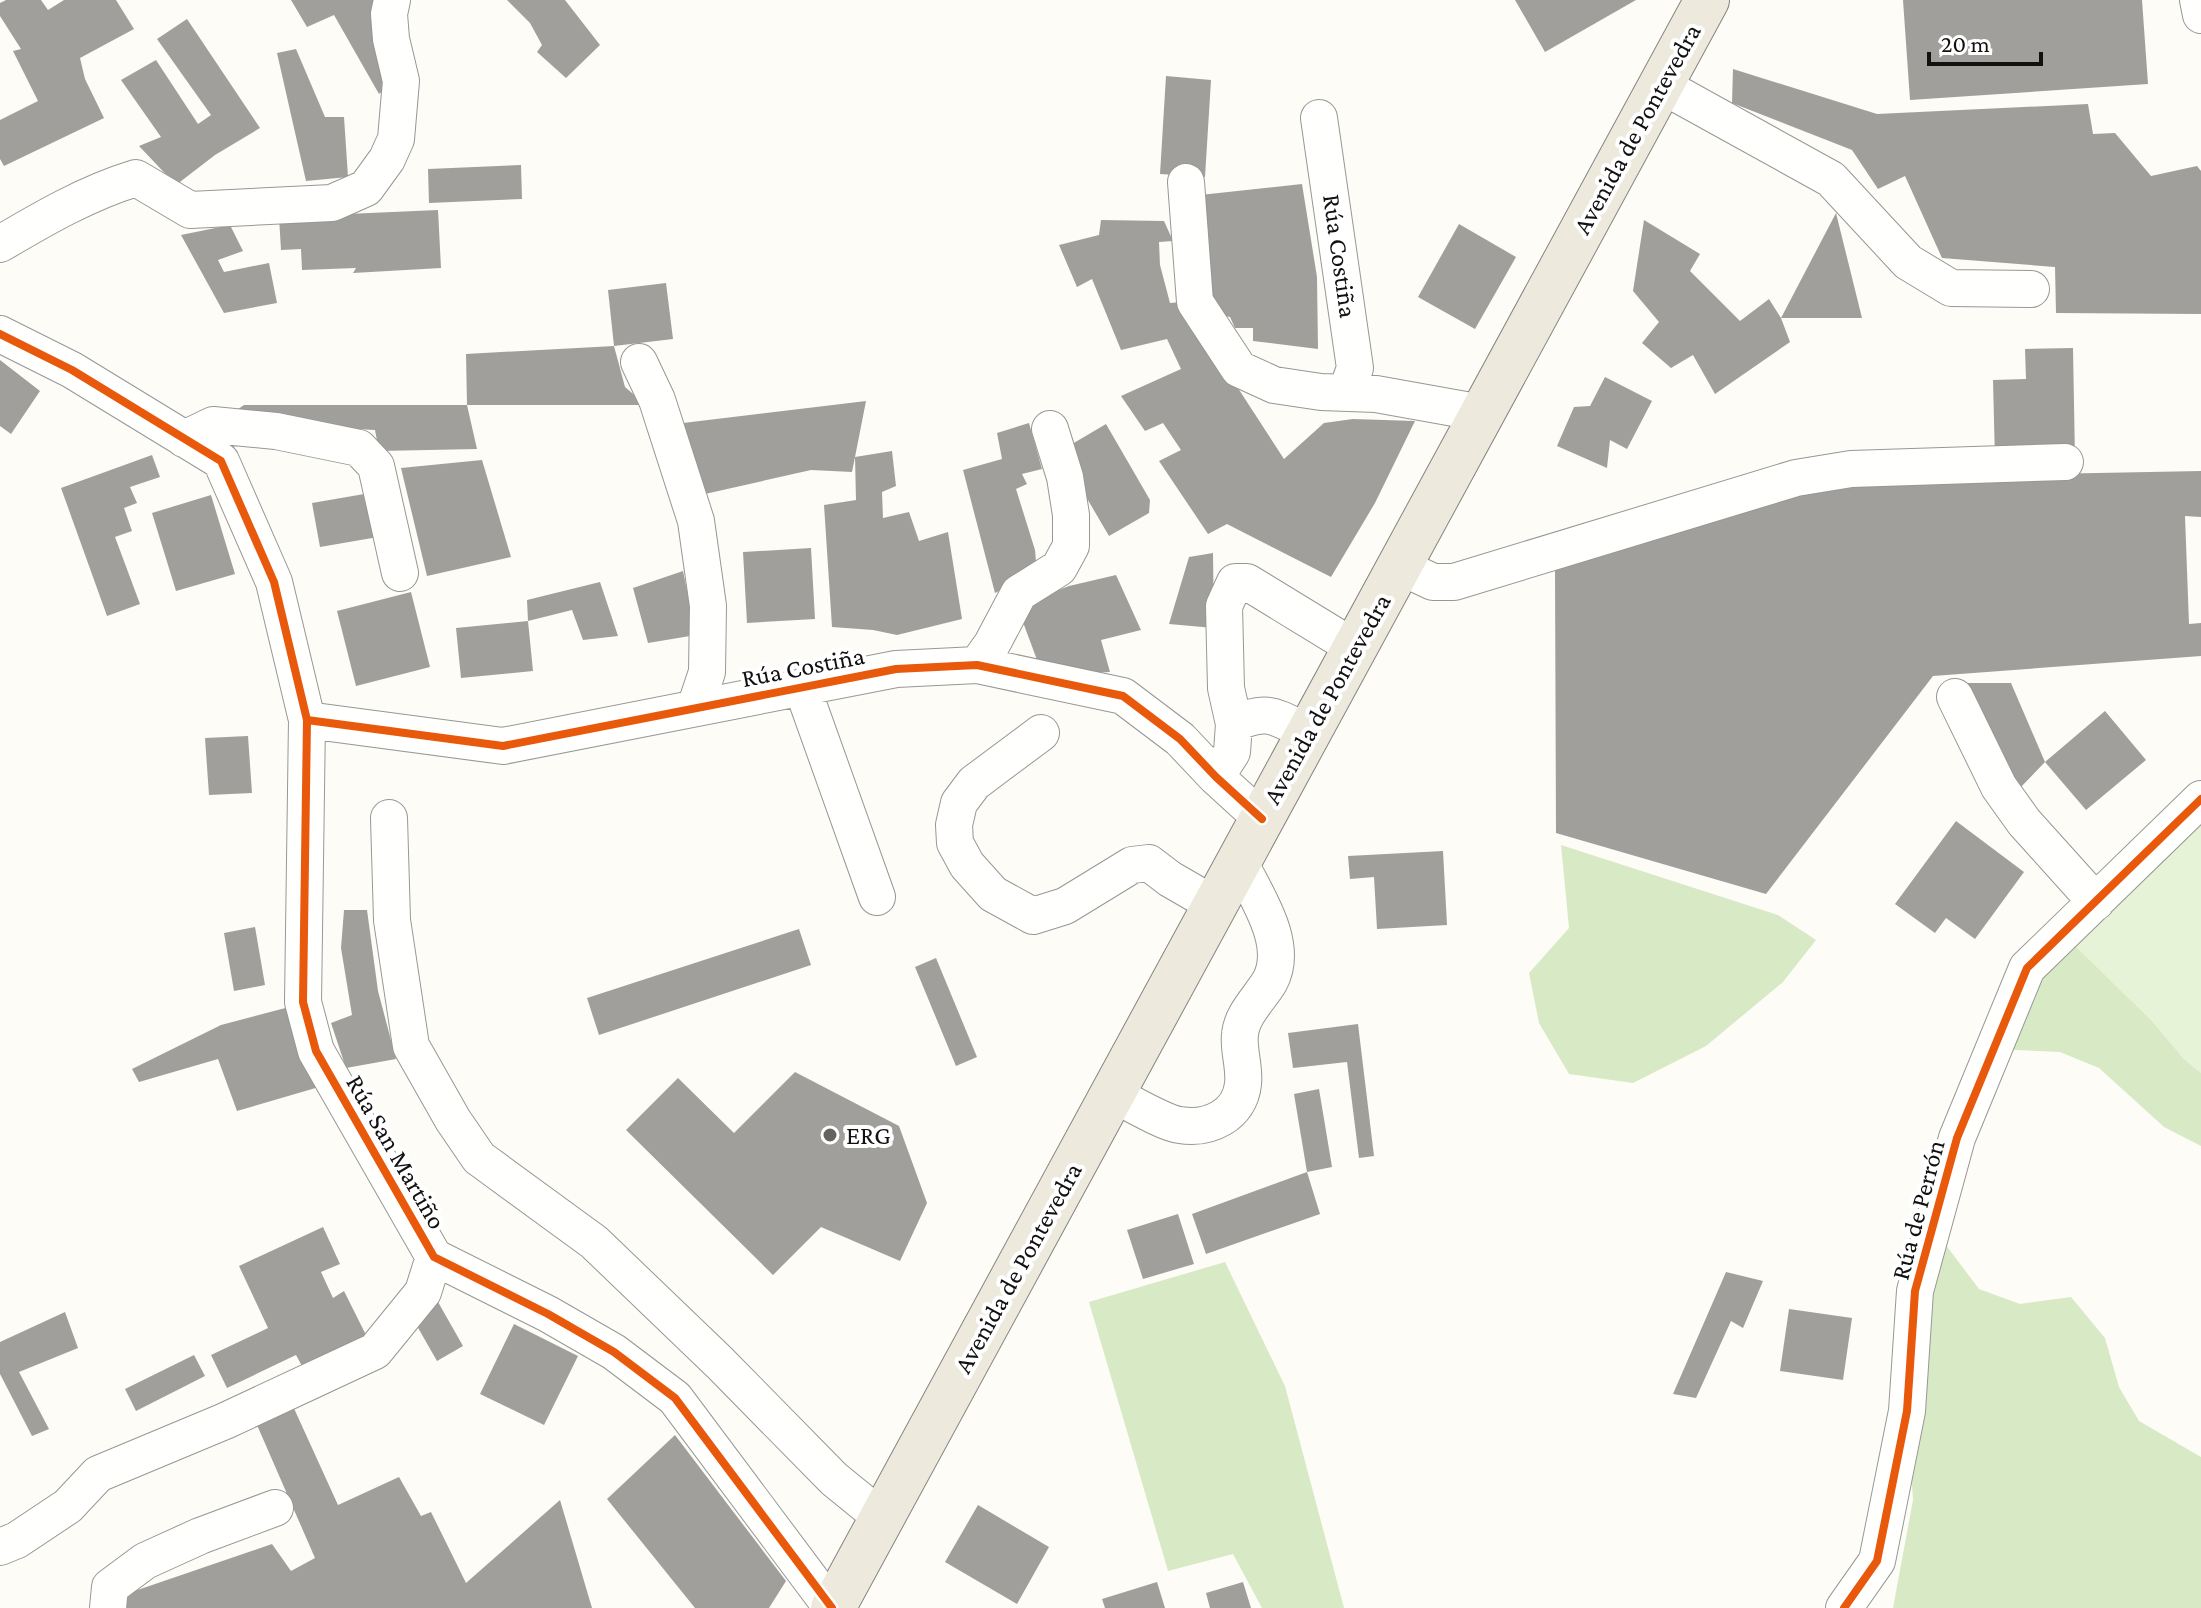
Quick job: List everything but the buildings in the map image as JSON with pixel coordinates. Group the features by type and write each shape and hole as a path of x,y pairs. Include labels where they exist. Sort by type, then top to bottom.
{"main road":[{"name":"Avenida de Pontevedra","path":"832,1608 1707,0"}],"street":[{"path":"0,244 59,209 111,185 136,178 190,210 332,203 366,188 387,159 396,139 401,81 391,39 389,14 392,0"},
{"path":"2198,0 2201,15"},
{"path":"1661,85 1831,179 1908,262 1951,288 2031,289"},
{"name":"Rúa Costiña","path":"1319,118 1355,368 1346,393"},
{"path":"1186,182 1195,302 1239,369 1274,385 1376,394 1482,413"},
{"name":"Rúa San Martiño","path":"0,334 72,370 221,461 274,582 307,720 303,1002 316,1051 434,1257 548,1314 614,1352 675,1398 832,1608"},
{"name":"Rúa Costiña","path":"639,362 657,400 696,521 708,606 707,672 695,708"},
{"path":"184,439 213,425 276,431 359,448 376,466 400,573"},
{"path":"977,665 1019,593 1059,568 1071,546 1071,515 1065,477 1050,429"},
{"path":"1399,566 1433,582 1454,582 1796,478 1851,469 2065,462"},
{"path":"1216,777 1232,752 1234,724 1226,688 1224,606 1235,582 1247,582 1355,648"},
{"name":"Rúa Costiña","path":"307,720 503,746 896,669 977,665 1123,696 1180,739 1262,819"},
{"path":"802,687 877,897"},
{"path":"1955,697 1999,787 2024,822 2096,902"},
{"path":"1234,724 1253,715 1270,715 1309,733"},
{"path":"1041,733 974,783 959,803 954,825 955,843 967,865 993,894 1033,916 1065,906 1132,865 1149,863 1215,905"},
{"name":"Rúa de Perrón","path":"1844,1608 1877,1561 1907,1411 1915,1291 1957,1138 2027,968 2201,799"},
{"path":"389,818 392,920 411,1046 453,1120 479,1158 594,1242 720,1363 834,1479 882,1518"},
{"path":"1113,1094 1178,1125 1212,1124 1230,1114 1244,1085 1240,1033 1277,964 1271,930 1239,861"},
{"name":"Rúa San Martiño","path":"0,1547 17,1540 68,1506 98,1474 225,1421 375,1351 423,1292 434,1257"},
{"path":"108,1608 110,1587 145,1561 275,1508"}],"green space":[{"path":"2201,817 2201,1073 2063,934"},
{"path":"1561,845 1778,915 1816,940 1783,982 1706,1046 1633,1083 1569,1074 1539,1023 1529,973 1569,928"},
{"path":"2063,934 2201,1073 2201,1146 2164,1127 2099,1068 2060,1052 1994,1049"},
{"path":"1933,1228 1979,1289 2020,1304 2071,1297 2105,1338 2119,1387 2139,1421 2201,1457 2201,1608 1893,1608 1913,1500 1907,1411"},
{"path":"1225,1262 1285,1386 1344,1608 1262,1608 1233,1554 1168,1571 1089,1302"}],"cycle path":[{"path":"0,334 72,370 221,461 274,582 307,720 303,1002 316,1051 434,1257 548,1314 614,1352 675,1398 832,1608"},
{"path":"307,720 503,746 896,669 977,665 1123,696 1180,739 1262,819"},
{"path":"1844,1608 1877,1561 1907,1411 1915,1291 1957,1138 2027,968 2201,799"}],"place":[{"name":"ERG","path":"830,1135"}]}
